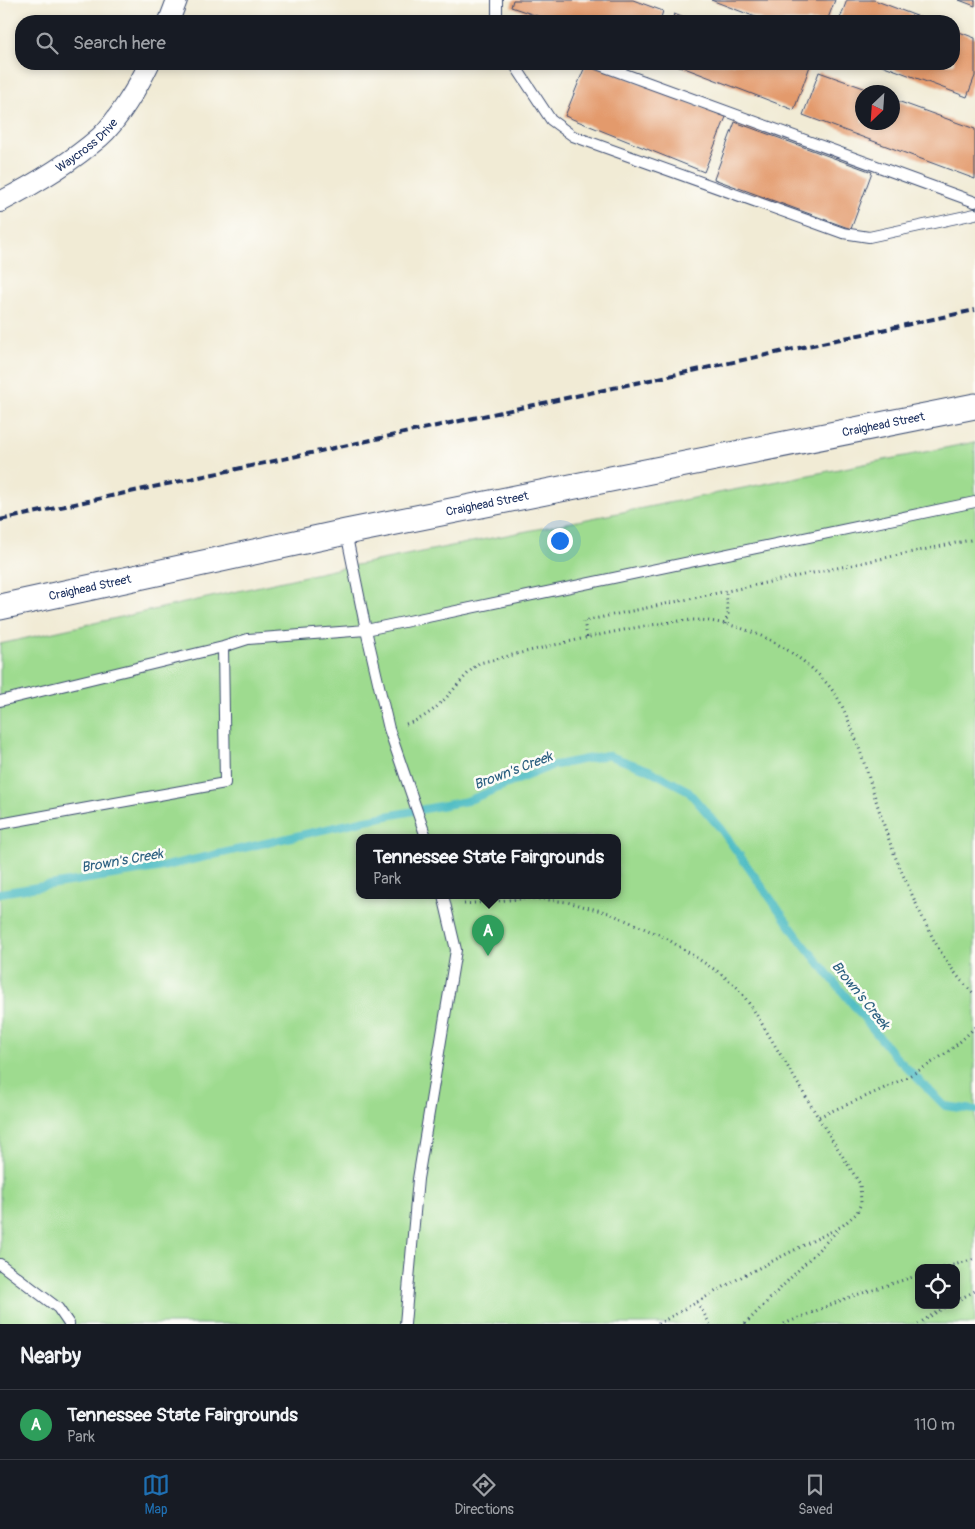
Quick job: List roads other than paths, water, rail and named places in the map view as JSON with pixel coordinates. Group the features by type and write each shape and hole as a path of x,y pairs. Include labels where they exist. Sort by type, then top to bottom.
{"street":[{"path":"171,15 177,0"},
{"name":"Waycross Drive","path":"0,202 41,180 101,136 140,84 146,70"},
{"name":"Craighead Street","path":"0,607 346,532 975,406"}],"lane":[{"path":"497,0 497,15"},
{"path":"518,70 551,120 573,136 842,233 869,237 975,214"},
{"path":"613,70 975,202"},
{"path":"0,702 223,647 248,638 366,630 975,502"},
{"path":"346,532 388,729 425,834"},
{"path":"0,824 225,783 223,647"},
{"path":"405,1324 418,1179 456,950 444,899"},
{"path":"0,1264 58,1308 69,1324"}],"waterway":[{"name":"Brown's Creek","path":"0,893 157,868 366,820 467,801 551,766 607,755 649,770 687,790 720,828 801,941 894,1055 945,1106 975,1110"}],"railway":[{"path":"0,520 975,310"}],"place":[{"name":"Tennessee State Fairgrounds","path":"488,956"}]}
